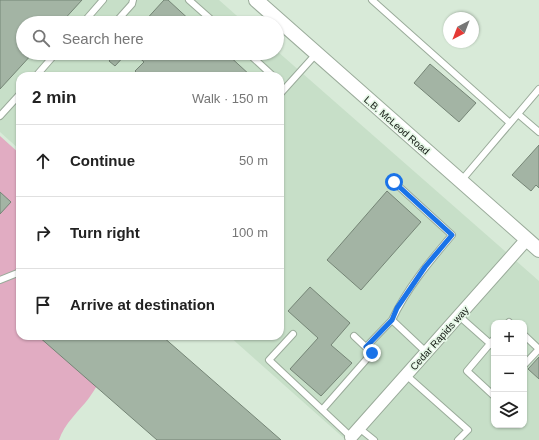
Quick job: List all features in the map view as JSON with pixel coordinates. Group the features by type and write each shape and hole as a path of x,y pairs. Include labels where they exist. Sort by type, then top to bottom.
{"street":[{"name":"L.B. McLeod Road","path":"256,0 274,16"},
{"name":"L.B. McLeod Road","path":"284,25 539,250"},
{"name":"Cedar Rapids way","path":"350,437 527,239"}],"lane":[{"path":"89,16 103,0"},
{"path":"121,16 132,4 133,0"},
{"path":"189,0 207,16"},
{"path":"375,1 510,124"},
{"path":"284,89 316,54"},
{"path":"39,72 50,60"},
{"path":"256,60 269,72"},
{"path":"461,181 539,90"},
{"path":"0,116 16,98"},
{"path":"518,114 539,132"},
{"path":"366,347 392,320 397,308 425,267 452,235 394,182"},
{"path":"0,280 16,274"},
{"path":"459,316 491,341"},
{"path":"392,320 426,352"},
{"path":"293,334 268,360 350,437"},
{"path":"322,410 372,353 354,336"},
{"path":"527,338 539,349 527,362"},
{"path":"491,345 467,371 491,393"},
{"path":"406,375 468,430 458,440"},
{"path":"359,428 374,440"}],"shaded area":[{"path":"0,0 219,0 237,16 16,16 16,60 284,60 284,57 539,281 539,440 346,440 234,340 284,340 284,72 16,72 16,146 0,132"},
{"path":"0,136 16,150 16,340 122,340 108,367 89,398 68,423 59,440 0,440"}],"building":[{"path":"0,0 82,0 67,16 16,16 16,60 27,60 0,89"},
{"path":"164,0 168,0 185,16 149,16"},
{"path":"110,60 121,60 115,66 109,61"},
{"path":"142,60 234,60 247,72 136,72 135,71 144,62"},
{"path":"430,64 476,103 459,122 414,83"},
{"path":"539,145 539,188 536,185 531,191 512,175"},
{"path":"387,191 421,222 361,290 327,260"},
{"path":"0,192 11,202 0,214"},
{"path":"310,287 350,323 331,345 352,363 321,396 290,369 318,338 288,311"},
{"path":"43,340 167,340 281,440 157,440"},
{"path":"539,357 539,379 528,369"}],"route":[{"path":"372,353 366,347 392,320 397,308 425,267 452,235 394,182"}]}
